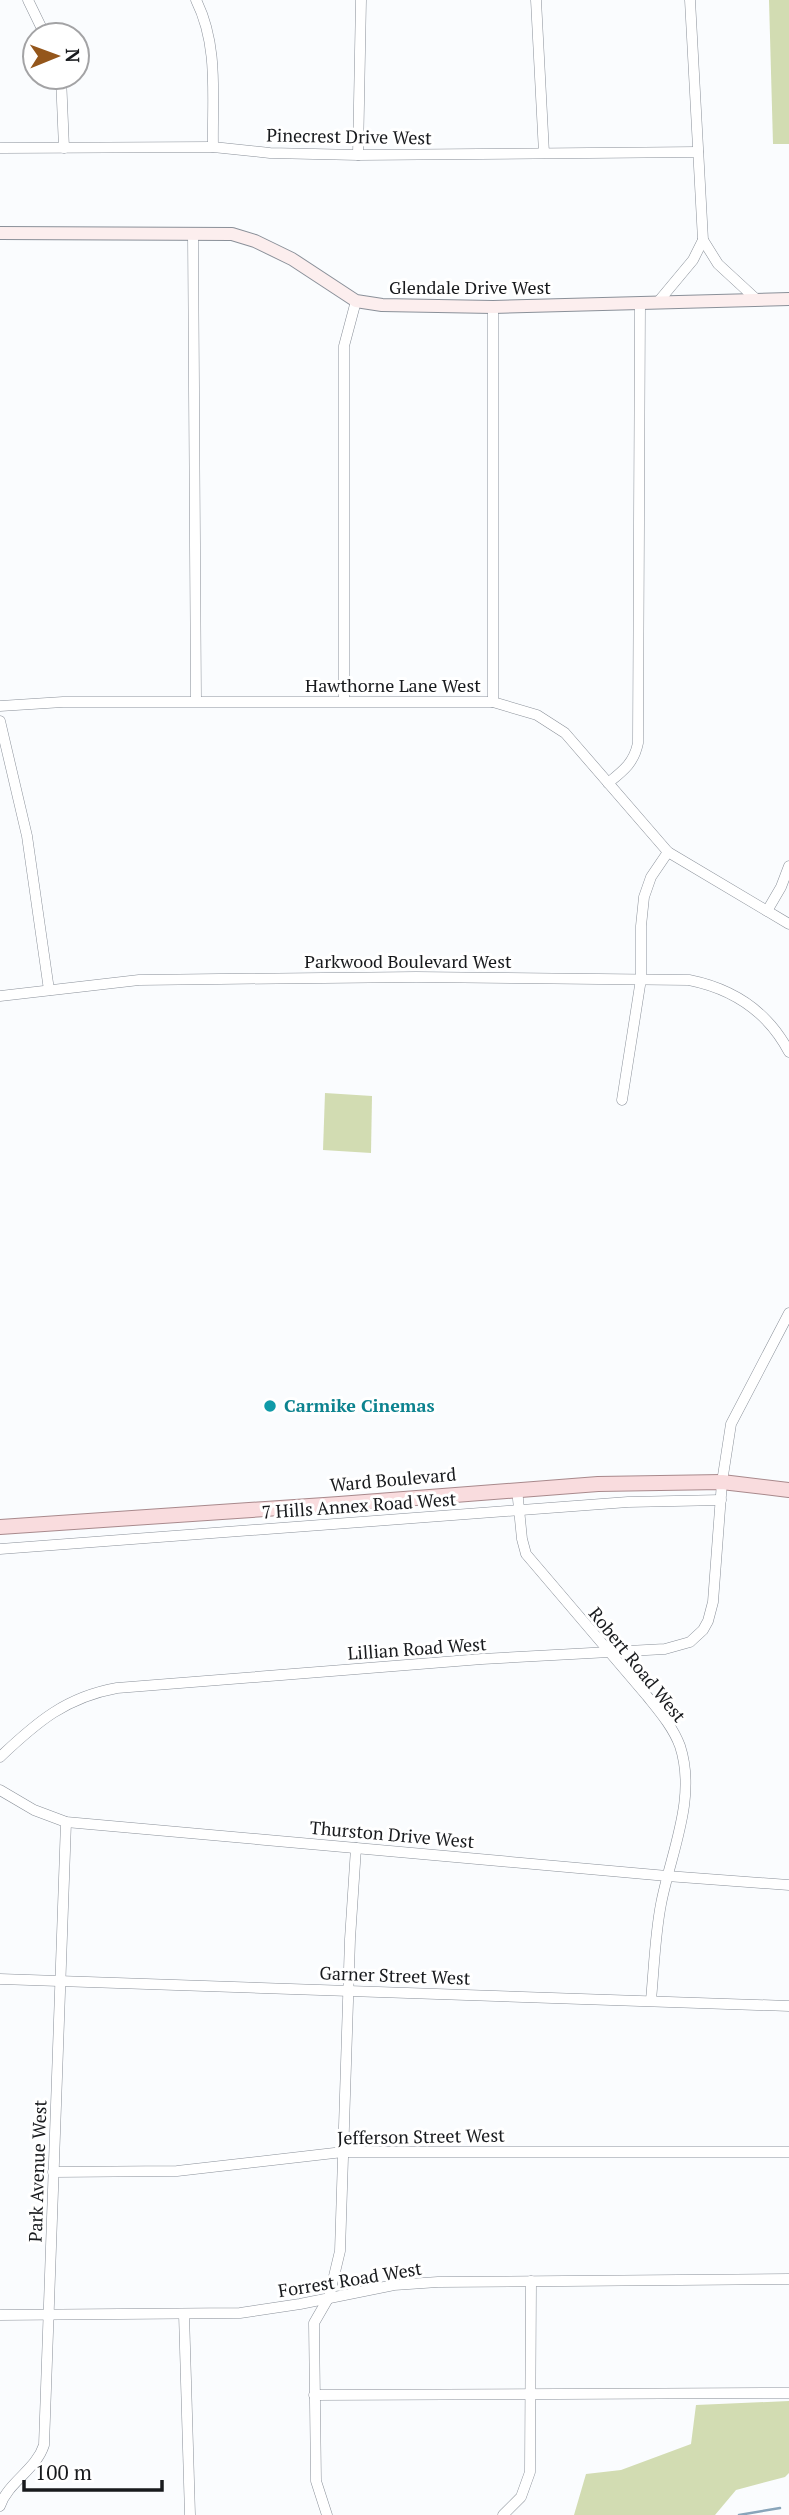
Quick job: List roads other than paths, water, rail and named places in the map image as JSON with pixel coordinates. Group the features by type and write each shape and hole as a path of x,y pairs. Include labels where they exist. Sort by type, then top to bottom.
{"main road":[{"name":"Ward Boulevard","path":"0,1527 517,1489 656,1482 722,1482 789,1490"}],"street":[{"path":"28,0 38,21"},
{"path":"196,0 212,48 213,147"},
{"path":"358,155 361,0"},
{"path":"536,0 544,153"},
{"path":"690,0 703,240 718,264 756,299"},
{"path":"62,91 64,148"},
{"name":"Pinecrest Drive West","path":"0,148 213,147 270,153 358,155 698,152"},
{"name":"Glendale Drive West","path":"0,233 232,234 255,241 292,260 356,301 418,307 789,299"},
{"path":"193,233 196,701"},
{"path":"659,302 693,260 703,240"},
{"path":"344,701 344,346 356,301"},
{"path":"608,783 630,765 638,743 640,303"},
{"path":"493,306 493,702"},
{"name":"Hawthorne Lane West","path":"0,706 63,702 493,702 537,715 565,733 668,852 789,924"},
{"path":"0,721 28,844 49,990"},
{"path":"622,1100 641,979 644,897 651,877 668,852"},
{"path":"768,911 789,866"},
{"name":"Parkwood Boulevard West","path":"0,996 139,981 224,978 689,980 726,990 745,1001 768,1021 789,1052"},
{"path":"722,1482 731,1424 789,1313"},
{"name":"Lillian Road West","path":"0,1757 44,1717 60,1707 83,1697 117,1688 482,1659 665,1649 683,1645 703,1630 713,1602 722,1482"},
{"name":"Robert Road West","path":"517,1489 526,1554 665,1719 680,1745 686,1775 684,1807 661,1906 651,2000"},
{"name":"7 Hills Annex Road West","path":"0,1549 519,1509 628,1502 721,1500"},
{"name":"Thurston Drive West","path":"0,1790 34,1810 66,1822 789,1885"},
{"name":"Park Avenue West","path":"0,2506 9,2491 35,2462 44,2445 66,1822"},
{"path":"327,2515 316,2481 314,2323 329,2297 340,2251 348,1990 356,1848"},
{"name":"Garner Street West","path":"0,1979 789,2006"},
{"name":"Jefferson Street West","path":"53,2172 177,2171 343,2152 789,2152"},
{"name":"Forrest Road West","path":"0,2315 251,2312 394,2285 438,2281 789,2279"},
{"path":"503,2515 516,2505 529,2480 532,2393 531,2281"},
{"path":"184,2314 190,2515"},
{"path":"314,2395 789,2393"}],"waterway":[{"path":"739,2515 780,2508"}],"place":[{"name":"Carmike Cinemas","path":"270,1406"}]}
